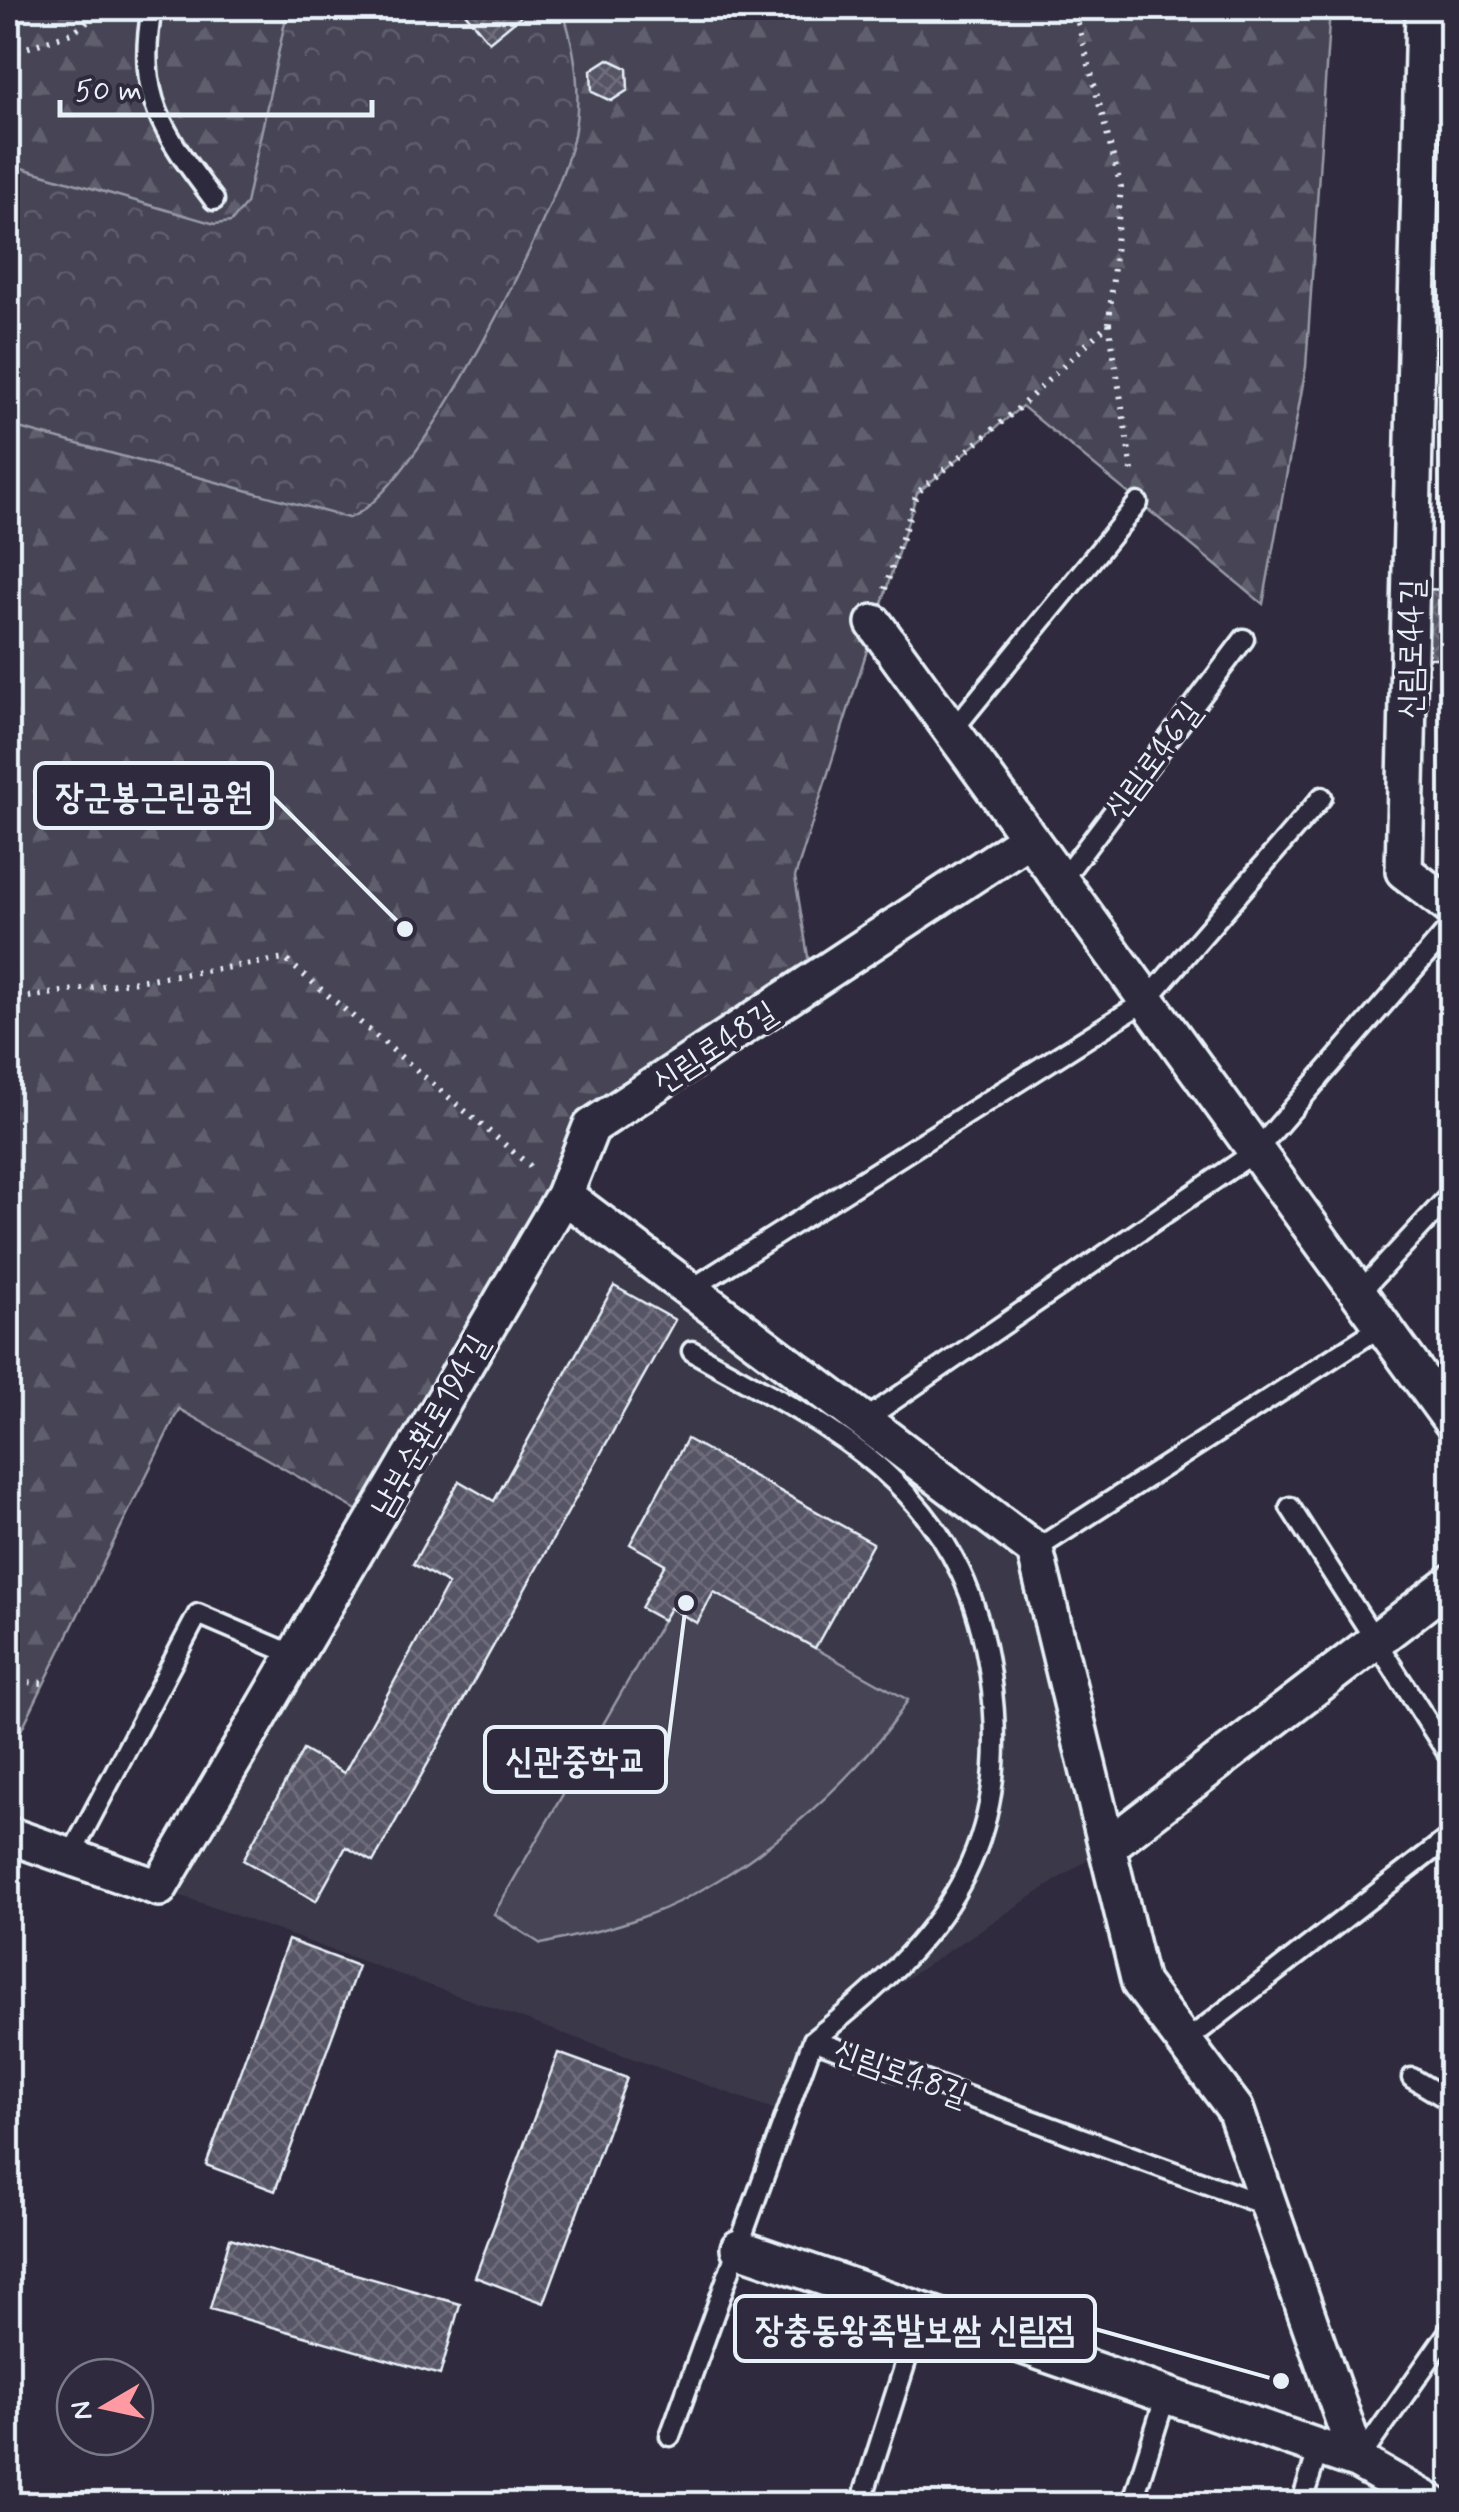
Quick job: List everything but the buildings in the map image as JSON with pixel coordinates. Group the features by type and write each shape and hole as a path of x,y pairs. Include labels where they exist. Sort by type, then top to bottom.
{"street":[{"name":"신림로44길","path":"1424,8 1404,871 1452,908"},
{"path":"874,623 1452,1422"},
{"name":"신림로48길","path":"564,1195 591,1127 1029,838"},
{"path":"564,1195 1035,1550 1140,1983 1235,2110 1358,2461"},
{"name":"남부순환로194길","path":"8,1835 159,1888 564,1195"},
{"path":"1106,1847 1452,1582"},
{"path":"739,2248 1358,2461 1433,2504"}],"lane":[{"path":"152,8 145,60 153,107 168,139 214,200"},
{"path":"952,731 1138,503"},
{"name":"신림로46길","path":"1061,881 1244,639"},
{"path":"690,1289 1146,1000 1322,797"},
{"path":"866,1419 1256,1151 1452,925"},
{"path":"1358,1294 1452,1193"},
{"path":"1035,1550 1382,1326"},
{"path":"692,1351 833,1434 894,1480 939,1530 965,1574 983,1627 997,1722 996,1775 984,1834 960,1886 923,1942 880,1988 813,2040"},
{"path":"1290,1507 1452,1760"},
{"path":"70,1857 198,1614 294,1655"},
{"path":"1185,2042 1452,1835"},
{"name":"신림로48길","path":"670,2436 813,2040 1271,2208"},
{"path":"1412,2078 1452,2102"},
{"path":"864,2490 922,2310"},
{"path":"1358,2461 1452,2327"},
{"path":"1132,2504 1166,2395"},
{"path":"1301,2504 1319,2448"}],"path":[{"path":"8,54 71,33 108,8"},
{"path":"1074,8 1121,187 1109,323 1138,503"},
{"path":"874,623 917,493 1022,406 1109,323"},
{"path":"8,1000 285,959 564,1195"},
{"path":"8,1681 44,1682"}],"shaded area":[{"path":"564,1195 1035,1550 1107,1847 813,2040 787,2114 159,1888"}],"green space":[{"path":"8,8 1330,8 1306,367 1263,604 1022,406 917,493 795,877 812,981 591,1127 374,1520 179,1409 8,1757"},
{"path":"288,8 562,8 576,71 574,135 542,223 514,283 445,407 409,460 376,499 348,518 8,425 8,164 215,224 231,222 246,204"},
{"path":"714,1592 908,1700 886,1732 827,1796 756,1855 681,1901 645,1916 541,1944 494,1914 670,1608 697,1623"}],"place":[{"name":"장군봉근린공원","path":"405,929"},
{"name":"신관중학교","path":"686,1603"},
{"name":"장충동왕족발보쌈 신림점","path":"1281,2381"}]}
